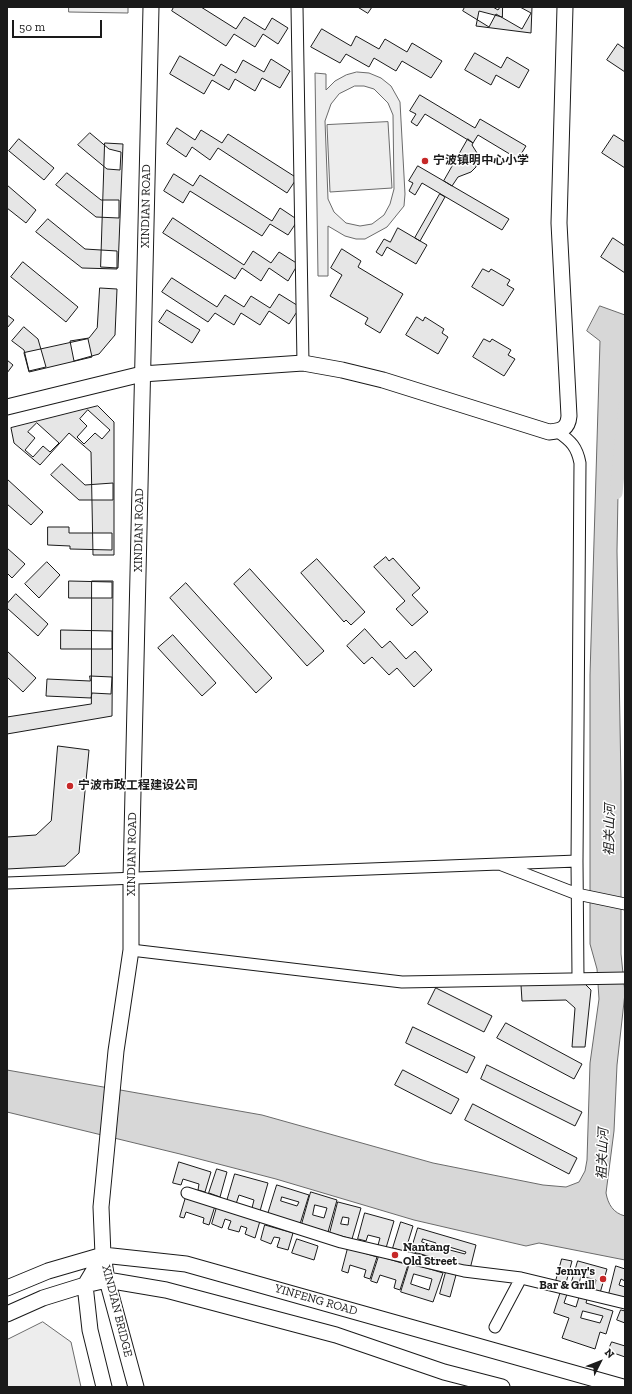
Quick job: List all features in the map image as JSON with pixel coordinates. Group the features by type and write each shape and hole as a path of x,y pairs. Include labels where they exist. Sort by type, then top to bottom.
{"main road":[{"name":"XINDIAN ROAD","path":"103,1255 101,1207 116,1051 131,950 131,879 151,7"},
{"path":"7,407 142,374 303,363 342,370 383,380 549,432 558,432 565,428 568,424 569,416 559,223 565,7"},
{"name":"XINDIAN BRIDGE","path":"103,1255 107,1280 136,1387"},
{"name":"XINDIAN BRIDGE","path":"103,1255 84,1285 90,1330 104,1387"},
{"name":"YINFENG ROAD","path":"7,1288 48,1271 103,1255 186,1264 623,1387"},
{"path":"7,1314 43,1298 84,1285 107,1280 166,1290 336,1335 444,1372 502,1387"}],"street":[{"path":"297,7 303,363"},
{"path":"558,432 571,440 577,450 580,463 577,860 582,894 578,978"},
{"path":"7,883 577,860"},
{"path":"498,864 582,894 625,904"},
{"path":"131,950 402,982 625,978"},
{"path":"187,1193 341,1242 464,1271 521,1278 625,1303"},
{"path":"495,1327 521,1278"}],"shaded area":[{"path":"69,7 128,7 128,13 69,12"},
{"path":"357,72 369,73 381,78 391,86 400,102 405,194 404,206 387,227 365,239 356,239 345,236 328,226 328,276 318,276 315,73 326,74 326,90 335,81 346,75","holes":["355,86 364,86 374,89 388,103 393,115 394,189 390,204 384,215 372,224 360,226 346,223 334,212 328,199 325,121 331,104 339,94"]},
{"path":"388,122 392,188 330,192 327,125"},
{"path":"43,1322 71,1342 81,1387 7,1387 7,1340"}],"water":[{"path":"600,306 625,315 625,420 619,434 617,551 621,782 621,954 625,993 617,1065 614,1131 606,1193 612,1208 617,1213 625,1216 625,1260 539,1243 526,1246 414,1220 276,1179 7,1112 7,1070 262,1115 433,1163 543,1185 566,1187 579,1182 585,1171 587,1160 590,1063 599,999 597,969 590,944 590,675 600,341 587,331"}],"building":[{"path":"174,7 201,7 236,29 244,17 265,30 272,18 288,28 278,44 263,34 255,47 234,34 226,46 172,11"},
{"path":"358,7 372,7 368,13"},
{"path":"465,7 493,7 498,10 500,7 520,7 531,13 522,29 496,14 489,27 463,11"},
{"path":"503,7 532,7 531,33 476,26 479,11 502,17"},
{"path":"322,29 351,46 356,36 379,49 385,39 407,52 412,43 442,61 431,78 402,61 396,71 374,58 369,67 346,54 340,63 311,47"},
{"path":"618,44 625,49 625,72 607,60"},
{"path":"475,53 501,68 507,57 529,70 519,88 496,75 491,85 465,70"},
{"path":"180,56 214,76 221,64 236,73 243,60 264,72 271,59 290,71 280,88 262,78 255,91 235,79 229,90 212,80 204,94 170,74"},
{"path":"420,95 475,128 480,119 526,146 518,159 478,135 473,143 425,114 417,126 411,122 416,114 410,111"},
{"path":"177,128 195,140 201,130 222,143 228,134 297,178 287,193 218,148 210,160 192,147 186,157 167,144"},
{"path":"90,133 109,149 121,152 120,170 107,169 78,145"},
{"path":"614,135 625,142 625,168 602,153"},
{"path":"19,139 54,168 44,180 9,151"},
{"path":"468,139 473,143 472,145 477,153 476,167 471,172 458,177 452,186 444,181"},
{"path":"105,143 123,144 118,268 101,267"},
{"path":"418,166 509,219 502,230 422,183 415,195 409,191 413,183 409,181"},
{"path":"67,173 101,200 119,200 119,218 96,217 56,185"},
{"path":"174,174 193,186 200,175 272,221 280,208 298,220 288,235 270,224 262,236 190,191 183,203 164,191"},
{"path":"7,185 36,210 26,223 7,208"},
{"path":"440,194 445,197 420,241 415,238"},
{"path":"173,218 244,265 253,251 271,263 279,252 298,264 288,281 269,268 261,281 242,268 235,279 163,233"},
{"path":"48,219 85,249 117,251 117,269 82,268 36,232"},
{"path":"398,228 427,245 416,264 387,247 382,256 376,252 384,239 390,242"},
{"path":"613,238 625,246 625,273 601,257"},
{"path":"342,249 361,261 358,267 403,294 380,333 365,324 368,318 330,296 342,275 331,268"},
{"path":"23,262 78,307 66,322 11,277"},
{"path":"483,269 489,272 491,269 510,280 507,285 514,289 503,306 472,287"},
{"path":"172,278 217,307 225,295 244,307 251,296 270,308 279,294 300,307 289,324 269,311 260,325 241,313 234,325 215,313 208,322 162,292"},
{"path":"100,288 117,289 115,335 99,354 74,361 70,341 89,338 97,328"},
{"path":"167,310 200,330 192,343 159,322"},
{"path":"7,315 14,320 7,328"},
{"path":"417,317 423,321 425,317 444,329 442,333 448,337 438,354 406,335"},
{"path":"24,327 38,339 46,367 29,371 24,350 12,341"},
{"path":"88,339 92,357 29,372 24,353"},
{"path":"484,339 490,342 492,339 511,350 508,355 515,359 504,376 473,357"},
{"path":"7,360 13,365 7,373"},
{"path":"98,406 114,422 114,555 93,555 91,452 69,433 40,465 14,443 11,428"},
{"path":"88,410 110,430 102,439 95,433 84,444 77,437 87,426 80,419"},
{"path":"37,423 59,443 50,452 43,446 33,457 25,450 35,438 28,432"},
{"path":"62,464 85,485 113,483 113,500 79,500 51,475"},
{"path":"7,479 43,512 31,525 7,504"},
{"path":"48,527 69,527 69,533 112,533 112,550 70,549 70,546 48,545"},
{"path":"7,548 25,564 12,578 7,573"},
{"path":"386,557 389,561 393,558 420,588 412,595 428,612 412,626 396,609 405,601 374,567"},
{"path":"317,559 365,612 351,625 346,620 344,622 301,573"},
{"path":"47,562 60,575 39,598 25,584"},
{"path":"250,569 324,651 307,666 234,584"},
{"path":"69,581 112,582 112,598 69,598"},
{"path":"92,581 113,581 112,716 7,734 7,717 91,704"},
{"path":"186,583 272,678 256,693 170,598"},
{"path":"16,594 48,624 38,636 7,608 7,604"},
{"path":"365,629 382,648 390,641 406,659 415,651 432,670 414,687 397,668 389,675 372,657 364,664 347,646"},
{"path":"61,630 112,631 112,649 61,649"},
{"path":"173,635 216,683 202,696 158,648"},
{"path":"7,651 36,678 23,692 7,677"},
{"path":"90,676 112,677 111,694 92,693 91,698 46,696 47,679 90,681"},
{"name":"宁波市政工程建设公司","path":"58,746 89,750 79,853 65,866 7,869 7,837 36,835 51,821"},
{"path":"583,982 591,990 585,1047 572,1047 575,1008 566,1000 522,1001 521,985"},
{"path":"436,988 492,1016 484,1032 428,1004"},
{"path":"506,1023 582,1064 574,1079 497,1038"},
{"path":"413,1027 475,1057 467,1073 406,1043"},
{"path":"487,1065 582,1112 575,1126 481,1079"},
{"path":"403,1070 459,1099 451,1114 395,1085"},
{"path":"473,1104 577,1158 569,1174 465,1120"},
{"path":"179,1162 211,1172 205,1192 198,1190 199,1184 183,1179 181,1185 173,1183"},
{"path":"217,1169 227,1172 220,1197 209,1193"},
{"path":"235,1174 268,1183 260,1211 252,1208 254,1200 239,1195 236,1204 227,1201"},
{"path":"277,1185 309,1195 300,1224 268,1214","holes":["282,1197 299,1202 297,1206 281,1201"]},
{"path":"311,1192 337,1200 328,1232 302,1224","holes":["315,1205 327,1208 324,1218 313,1215"]},
{"path":"186,1197 215,1206 209,1225 203,1223 204,1218 186,1212 184,1218 180,1217"},
{"path":"338,1202 361,1208 352,1239 330,1233","holes":["343,1217 349,1218 348,1225 341,1224"]},
{"path":"217,1207 260,1221 255,1238 245,1234 247,1228 241,1226 239,1232 228,1229 231,1221 225,1219 222,1228 212,1224"},
{"path":"365,1213 394,1221 386,1248 378,1245 380,1238 368,1235 366,1241 358,1239"},
{"path":"401,1222 413,1226 405,1252 393,1248"},
{"path":"265,1225 293,1233 288,1250 277,1247 280,1238 274,1237 271,1244 261,1240"},
{"path":"418,1228 476,1245 470,1269 411,1251","holes":["423,1239 436,1243 436,1246 422,1242","446,1246 466,1252 465,1254 446,1249"]},
{"path":"297,1239 318,1246 314,1260 292,1253"},
{"path":"348,1248 377,1257 370,1279 364,1277 366,1270 350,1265 348,1273 342,1271"},
{"path":"379,1256 408,1265 400,1290 394,1288 396,1280 380,1275 377,1283 371,1281"},
{"path":"562,1259 572,1261 566,1283 556,1281"},
{"path":"578,1261 607,1269 600,1293 593,1291 596,1280 581,1276 578,1287 571,1285"},
{"path":"410,1263 443,1273 433,1302 401,1292","holes":["414,1274 432,1279 429,1290 411,1284"]},
{"path":"616,1266 625,1269 625,1281 621,1279 619,1285 625,1287 625,1298 609,1294"},
{"path":"446,1272 456,1275 450,1297 440,1294"},
{"path":"561,1291 567,1294 564,1303 576,1307 579,1297 587,1299 586,1303 613,1311 606,1334 600,1332 595,1349 562,1338 569,1318 554,1313","holes":["583,1311 603,1316 600,1323 581,1318"]},
{"path":"621,1310 625,1311 625,1323 617,1320"},
{"path":"612,1342 625,1346 625,1357 608,1351"}],"waterway":[{"name":"祖关山河","path":"616,493 625,405"}],"place":[{"name":"宁波镇明中心小学","path":"425,161"},
{"name":"宁波市政工程建设公司","path":"70,786"},
{"name":"Nantang Old Street","path":"395,1255"},
{"name":"Jenny's Bar & Grill","path":"603,1279"}]}
